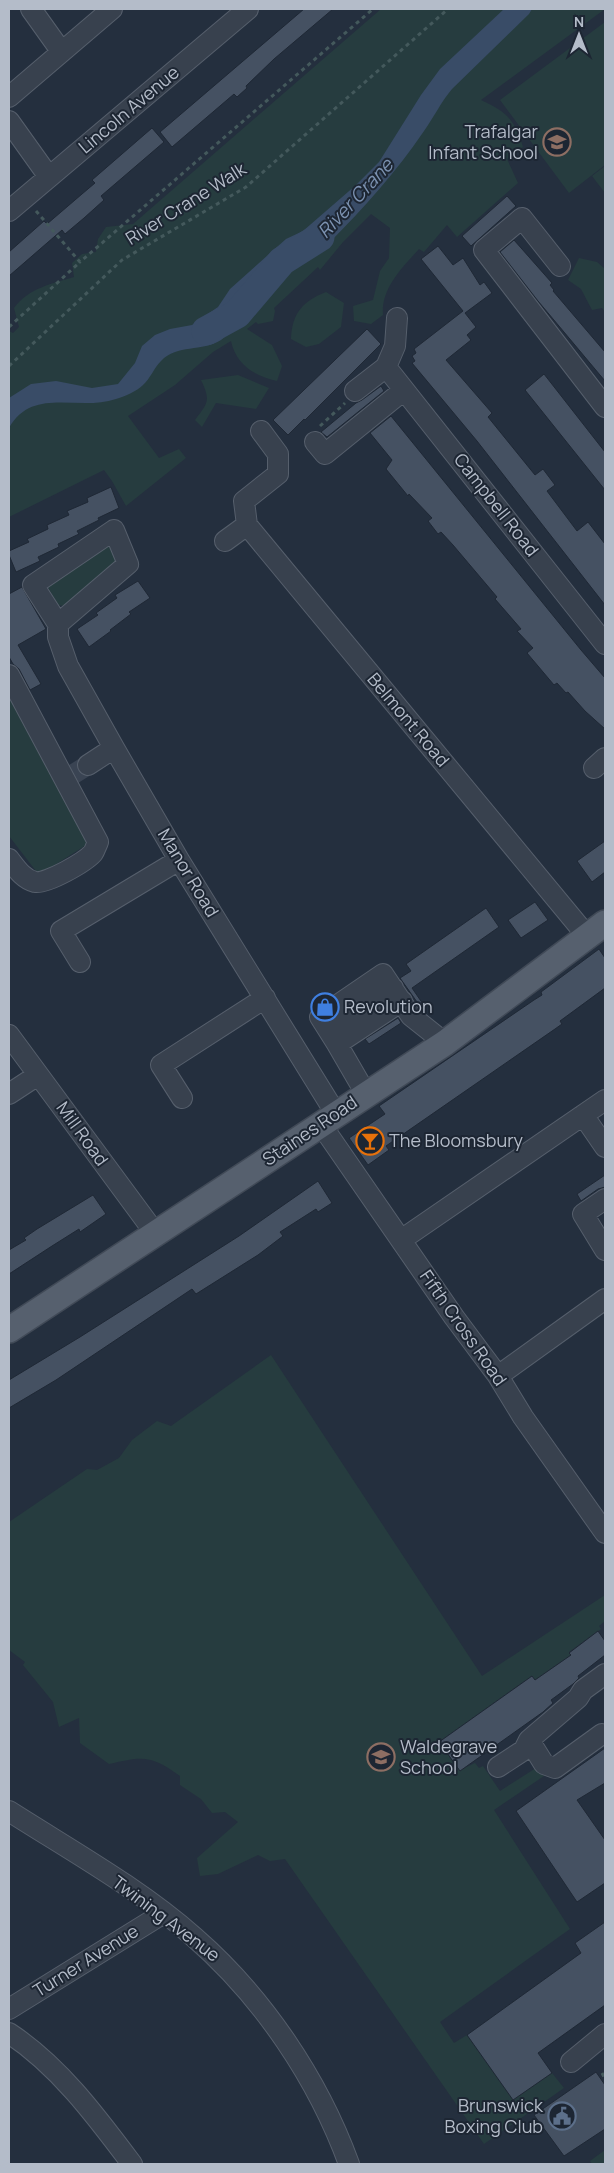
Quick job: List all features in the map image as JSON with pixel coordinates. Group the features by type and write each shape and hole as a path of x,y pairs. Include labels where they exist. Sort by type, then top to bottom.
{"main road":[{"name":"Staines Road","path":"9,1330 155,1232 445,1043 601,926"}],"street":[{"path":"31,9 61,51"},
{"path":"9,98 61,51 112,9"},
{"name":"Lincoln Avenue","path":"9,211 248,9"},
{"path":"9,122 49,177"},
{"path":"560,266 522,218 484,250 605,407"},
{"path":"355,391 386,367 395,346 397,318"},
{"name":"Campbell Road","path":"386,367 605,644"},
{"path":"316,435 325,454 404,390"},
{"path":"225,542 247,525 244,501 278,474 278,454 261,431"},
{"name":"Belmont Road","path":"247,525 601,926"},
{"name":"Manor Road","path":"58,624 128,564 114,530 33,585 58,624 58,638 68,666 179,860 265,998 328,1119"},
{"path":"9,675 75,773 98,842 92,854 53,879 41,882 34,881 20,874 9,859"},
{"path":"75,773 114,748"},
{"path":"80,962 61,930 179,860"},
{"path":"366,1094 320,1016 365,985 383,974 404,1004 445,1043"},
{"path":"182,1098 161,1065 265,998"},
{"path":"340,1048 404,1004"},
{"name":"Mill Road","path":"9,1034 155,1232"},
{"path":"9,1094 38,1075"},
{"path":"402,1240 605,1100"},
{"path":"583,1115 605,1147"},
{"name":"Fifth Cross Road","path":"328,1119 402,1240 605,1533"},
{"path":"605,1199 583,1214 605,1250"},
{"path":"498,1376 605,1299"},
{"path":"498,1767 524,1750 529,1740 578,1698 583,1690 605,1674"},
{"path":"529,1740 544,1764 555,1768 602,1734"},
{"name":"Twining Avenue","path":"9,1811 164,1913 193,1936 230,1970 262,2009 290,2048 320,2098 349,2164"},
{"name":"Turner Avenue","path":"9,2009 164,1913"},
{"path":"9,2032 58,2074 97,2118 132,2164"},
{"path":"571,2062 605,2034"}],"path":[{"path":"9,327 80,262 372,9"},
{"name":"River Crane Walk","path":"9,366 122,260 246,187 448,9"},
{"path":"25,197 80,262"},
{"path":"316,435 355,391"},
{"path":"602,2074 605,2079"}],"green space":[{"path":"381,9 605,9 481,100 497,108 513,123 523,147 507,159 518,183 457,237 447,225 424,252 419,249 389,287 383,305 383,315 371,324 354,321 353,306 373,300 380,271 389,258 390,228 371,214 343,242 320,270 318,267 274,308 273,321 258,324 256,322 247,329 272,345 282,366 277,381 261,376 242,363 237,357 231,341 213,352 175,385 128,416 159,458 179,449 186,458 126,506 104,470 9,517 9,331 13,333 19,327 14,308 34,291 74,277 72,263 82,254 96,252 98,239 106,227 133,224"},
{"path":"605,22 605,165 569,193 500,100"},
{"path":"605,166 605,193 592,176"},
{"path":"579,258 597,262 604,268 605,312 602,308 592,310 581,289 568,280"},
{"path":"326,292 344,303 341,327 319,344 306,347 291,339 296,315 300,309 311,299"},
{"path":"238,375 269,388 256,409 216,403 202,427 195,420 207,402 201,380"},
{"path":"102,543 112,544 117,563 70,607 58,605 46,584"},
{"path":"9,694 91,842 39,875 9,836"},
{"name":"Waldegrave School","path":"271,1355 482,1676 605,1595 605,1621 599,1626 601,1629 569,1652 571,1655 535,1680 532,1676 439,1742 460,1770 475,1763 479,1768 483,1766 500,1791 539,1766 544,1776 494,1810 570,1929 440,2022 454,2043 467,2035 513,2099 552,2073 564,2088 484,2144 285,1859 270,1861 258,1855 218,1874 200,1876 197,1858 238,1822 225,1812 212,1813 201,1799 180,1785 180,1776 162,1764 147,1759 139,1759 109,1764 80,1743 79,1718 59,1727 53,1702 23,1665 25,1662 9,1650 9,1522 87,1469 97,1470 119,1458 132,1440 157,1421 171,1426"},
{"path":"605,2150 605,2164 592,2164 590,2161"}],"water":[{"name":"River Crane","path":"504,9 532,9 452,89 428,126 391,175 329,243 322,244 309,257 284,258 254,285 246,295 230,330 221,340 214,344 174,352 167,356 143,385 126,395 101,402 43,404 30,408 19,415 9,428 9,398 31,384 56,381 92,388 118,384 135,363 142,346 155,335 170,329 192,325 218,307 230,289 286,239 303,231 356,185 379,162 421,95 440,69"}],"building":[{"path":"304,9 333,9 274,59 237,97 234,94 172,147 160,132"},
{"path":"152,128 164,142 101,196 104,200 84,218 65,234 62,230 9,276 9,252 44,221 47,224 95,183 92,180"},
{"path":"507,196 516,206 471,246 462,236"},
{"path":"514,240 552,283 550,285 553,291 605,352 605,381 500,252"},
{"path":"438,246 453,265 463,258 480,285 484,282 492,293 465,313 476,327 467,335 471,340 446,360 492,413 488,417 535,475 543,469 555,485 547,491 577,531 588,522 605,544 605,605 477,441 412,363 415,361 412,356 416,353 414,349 463,311 421,259"},
{"path":"367,329 381,344 288,435 273,420"},
{"path":"544,374 605,452 605,490 525,390"},
{"path":"381,386 384,391 327,437 321,432 356,403"},
{"path":"391,416 605,678 605,729 568,692 566,693 557,683 554,685 527,653 533,648 517,631 521,629 495,599 497,597 441,532 438,534 428,521 432,518 409,494 408,496 386,469 392,460 370,433"},
{"path":"111,487 119,508 77,531 79,534 58,544 59,547 38,557 40,561 16,572 9,551 29,542 27,539 48,529 47,525 69,515 67,511 88,502 87,498"},
{"path":"138,581 150,598 129,612 131,614 89,647 77,629 98,615 96,613 117,598 115,595"},
{"path":"22,587 46,629 18,645 41,684 30,690 19,669 9,657 9,594"},
{"path":"605,841 605,872 592,882 577,861"},
{"path":"535,902 548,920 521,938 508,920"},
{"path":"486,908 499,927 412,988 425,1007 422,1009 400,978 411,971 406,964"},
{"path":"599,949 605,958 605,988 560,1021 562,1024 386,1146 389,1150 368,1165 349,1138 385,1114 379,1106 542,995 541,992"},
{"path":"398,1018 401,1023 369,1044 365,1039"},
{"path":"605,1175 605,1187 598,1189 581,1201 577,1194"},
{"path":"318,1181 332,1203 318,1212 316,1209 280,1232 283,1236 258,1255 196,1294 192,1289 56,1380 9,1408 9,1380 239,1236"},
{"path":"93,1195 106,1214 80,1232 79,1229 9,1274 9,1250 26,1240 24,1238 37,1229"},
{"path":"598,1631 605,1641 605,1655 578,1676 579,1678 573,1684 551,1700 553,1703 543,1712 460,1771 439,1742 532,1676 535,1680 571,1655 569,1653"},
{"path":"605,1748 605,1783 577,1800 605,1840 605,1883 577,1902 516,1811"},
{"path":"605,1922 605,2005 538,2053 552,2073 513,2100 467,2035 581,1953 575,1943"},
{"path":"596,2072 605,2085 605,2129 564,2156 534,2115"}],"waterway":[{"name":"River Crane","path":"206,331 237,314 282,261 320,237"}],"tunnel":[{"path":"72,775 88,765"}],"place":[{"name":"Trafalgar Infant School","path":"557,142"},
{"name":"Revolution","path":"325,1007"},
{"name":"The Bloomsbury","path":"370,1141"},
{"name":"Waldegrave School","path":"381,1757"},
{"name":"Brunswick Boxing Club","path":"562,2116"}]}
